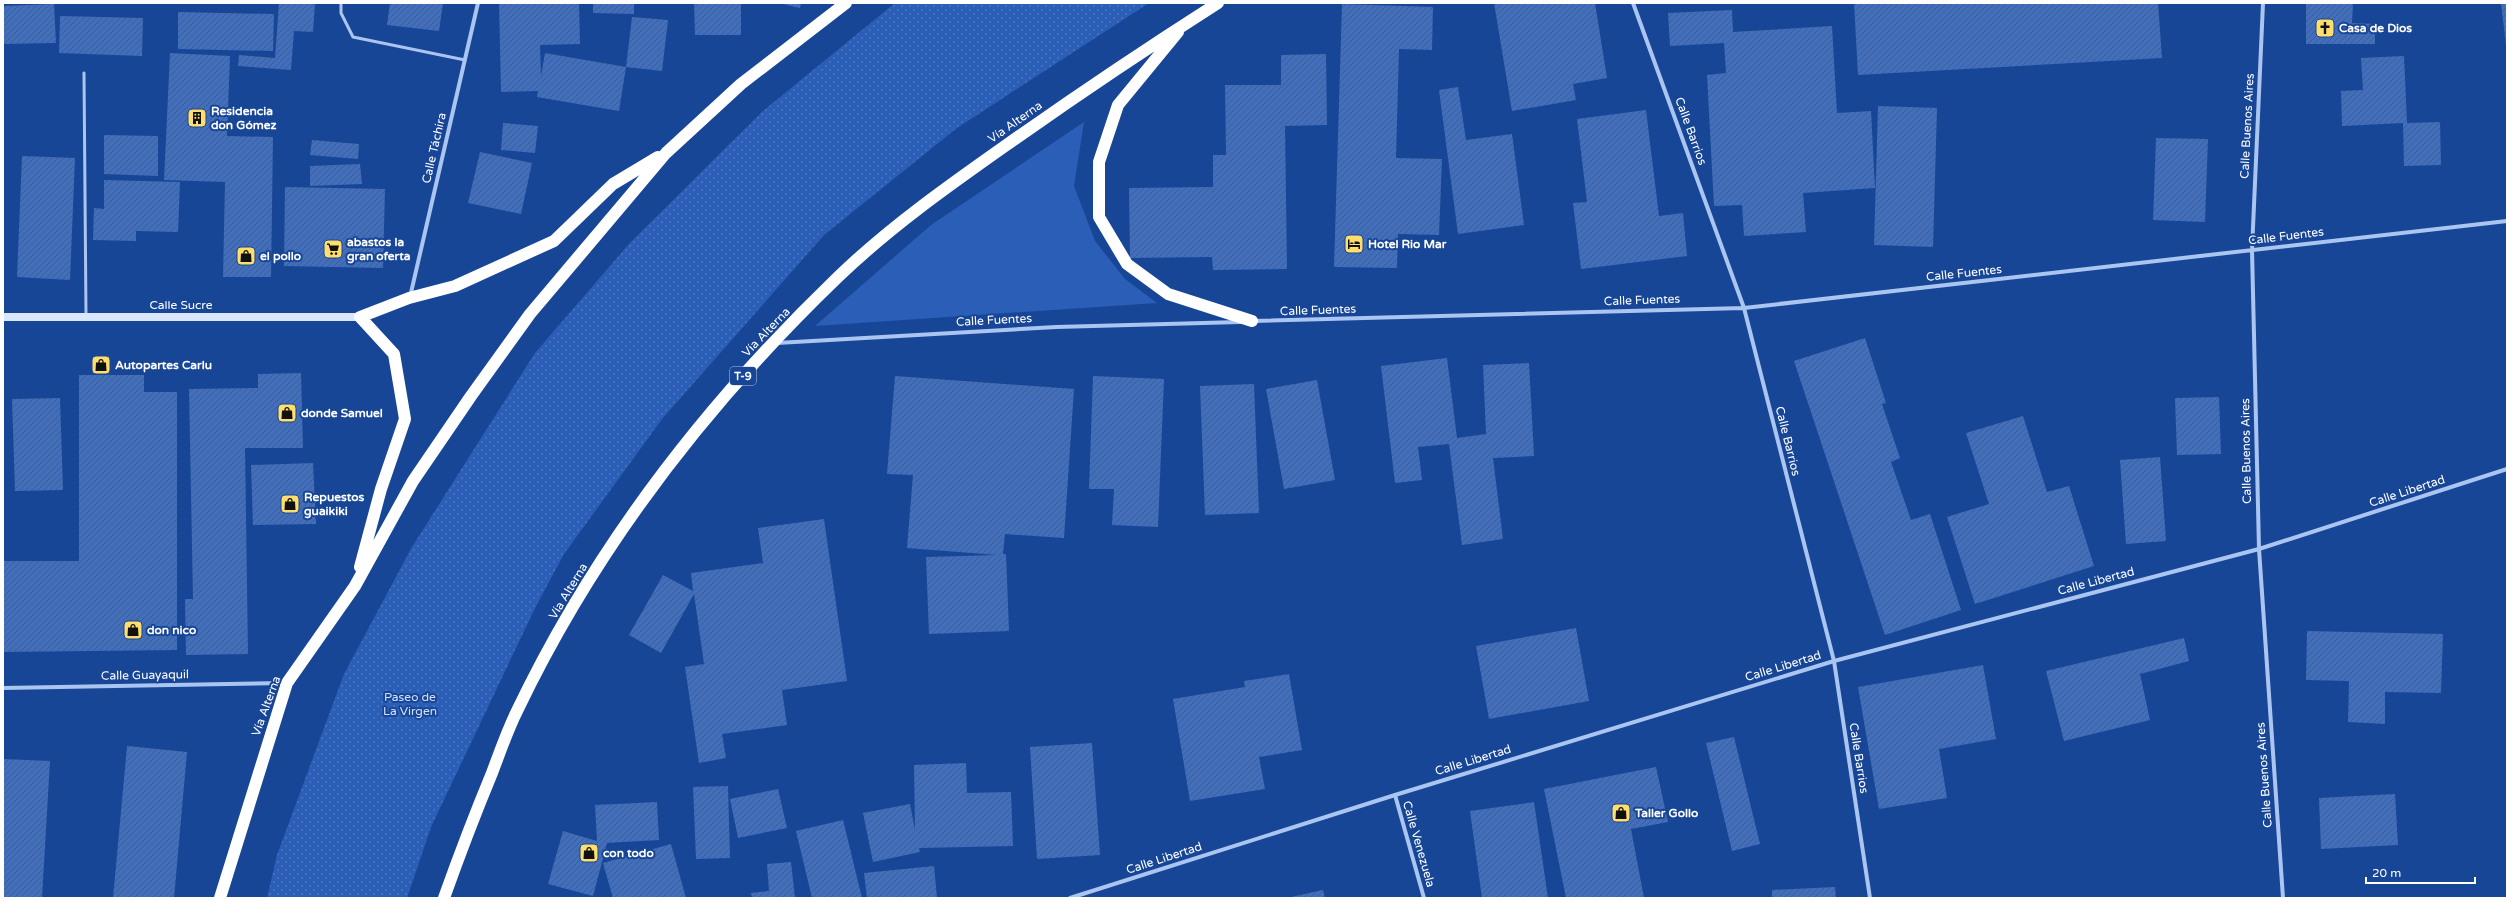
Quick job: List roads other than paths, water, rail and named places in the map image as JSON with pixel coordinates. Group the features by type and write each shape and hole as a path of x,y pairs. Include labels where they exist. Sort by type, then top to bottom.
{"highway":[{"name":"Vía Alterna","path":"220,898 287,683 355,586 413,481 471,396 530,314 666,153 742,84 846,3"},
{"name":"Vía Alterna","path":"444,898 462,847 517,712 576,602 619,535 688,440 774,344 839,276 934,196 1218,3"},
{"path":"1184,25 1118,105 1099,162 1099,217 1127,264 1168,294 1252,321"},
{"path":"355,586 381,489 404,419 394,354 360,317 409,298 455,286 554,241 613,184 666,153"}],"street":[{"name":"Calle Táchira","path":"409,298 478,3"},
{"name":"Calle Barrios","path":"1633,3 1744,308 1834,661 1870,898"},
{"name":"Calle Buenos Aires","path":"2263,3 2252,250 2259,549 2283,898"},
{"name":"Calle Fuentes","path":"774,344 1056,327 1744,308 2507,220"},
{"name":"Calle Sucre","path":"3,317 360,317"},
{"name":"Calle Libertad","path":"1070,898 1395,794 1834,661 2259,549 2507,469"},
{"name":"Calle Guayaquil","path":"3,688 287,683"},
{"name":"Calle Venezuela","path":"1395,794 1424,898"}],"lane":[{"path":"341,3 341,13 353,37 465,60"},
{"path":"84,73 86,317"}],"place":[{"name":"Casa de Dios","path":"2325,28"},
{"name":"Residencia don Gómez","path":"197,118"},
{"name":"Hotel Rio Mar","path":"1354,244"},
{"name":"abastos la gran oferta","path":"333,249"},
{"name":"el pollo","path":"246,256"},
{"name":"Autopartes Carlu","path":"101,365"},
{"name":"donde Samuel","path":"287,413"},
{"name":"Repuestos guaikiki","path":"290,504"},
{"name":"don nico","path":"133,630"},
{"name":"Taller Gollo","path":"1621,813"},
{"name":"con todo","path":"589,853"}],"park label":[{"name":"Paseo de La Virgen","path":"410,704"}]}
